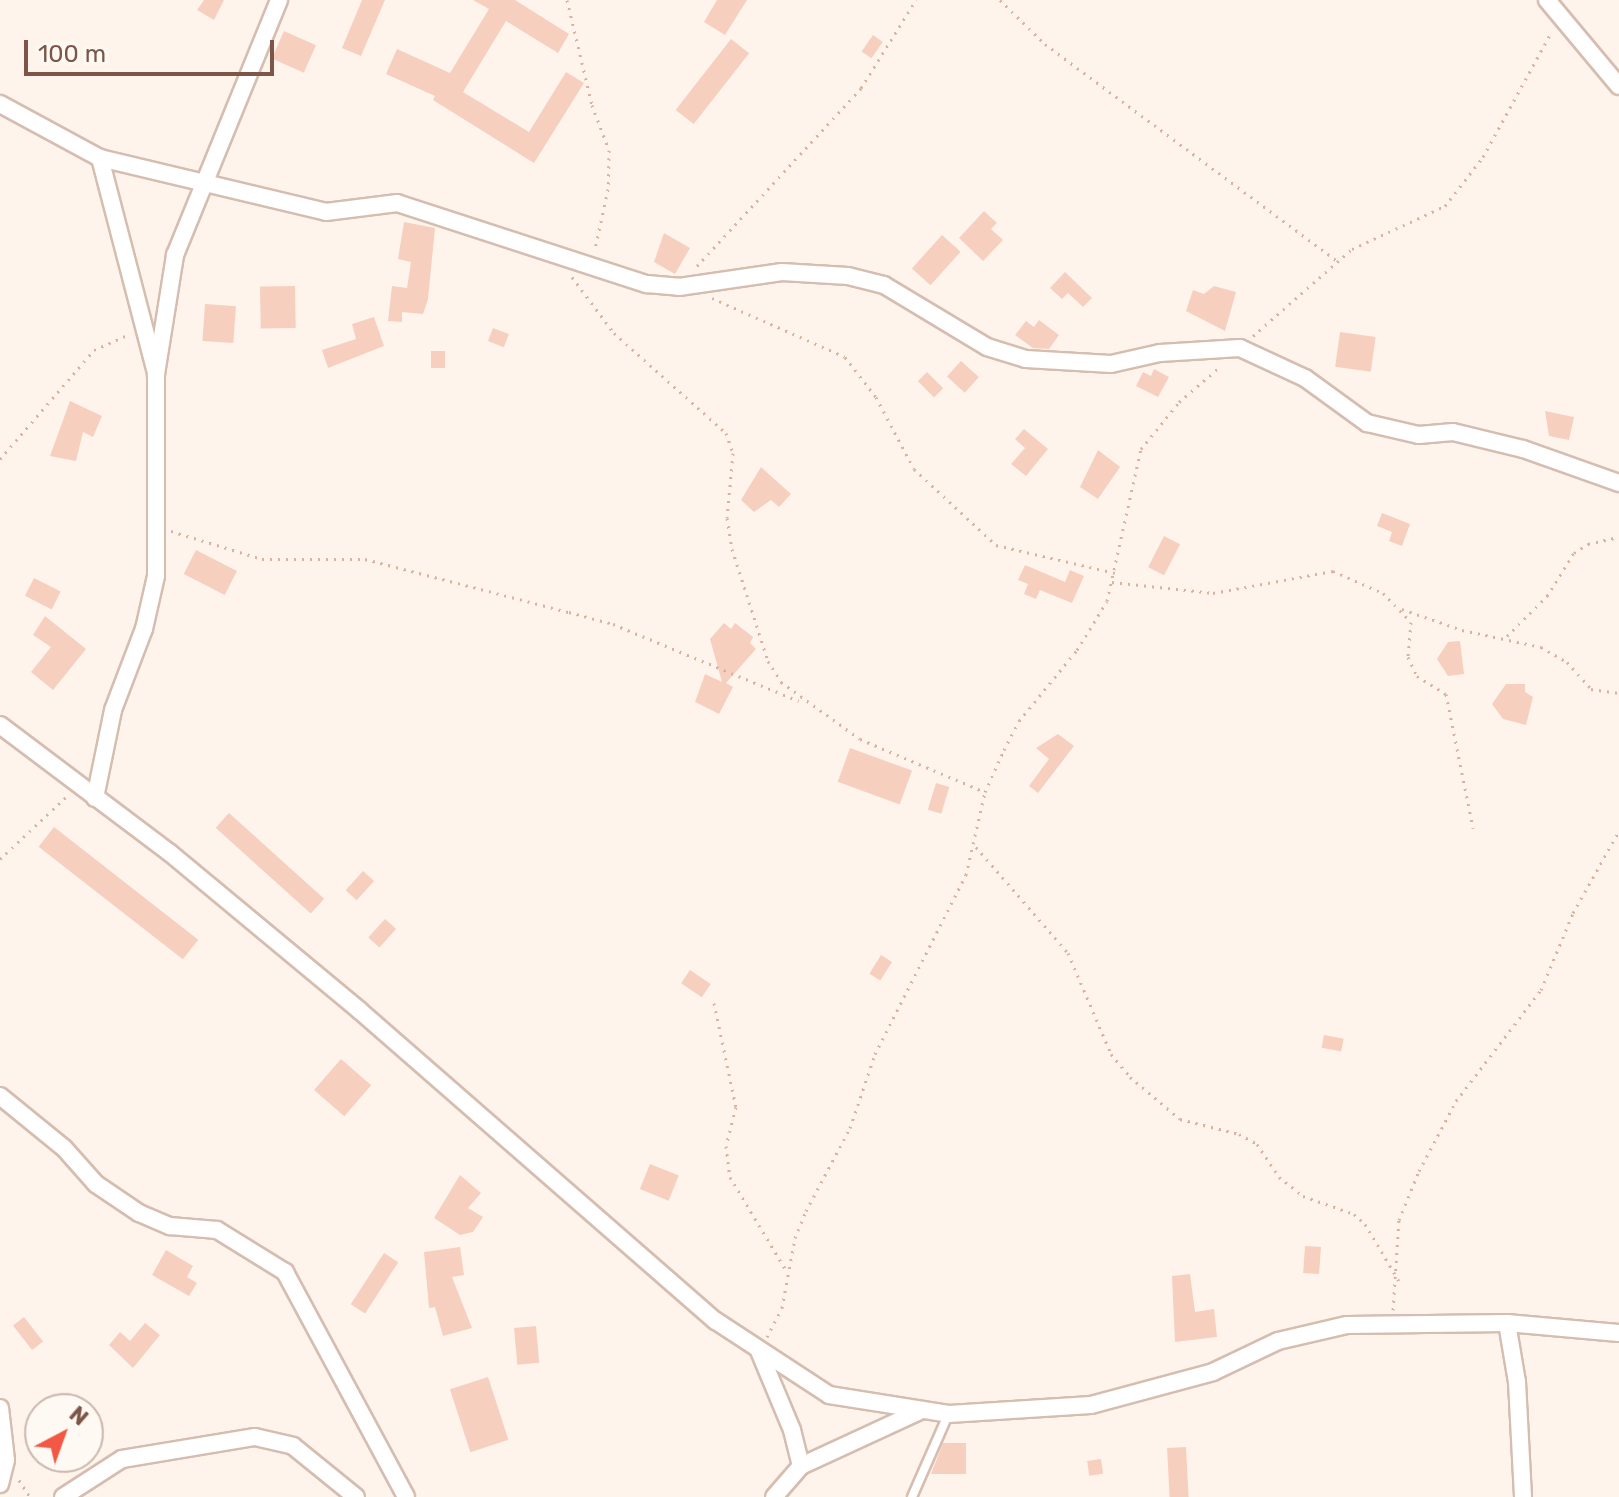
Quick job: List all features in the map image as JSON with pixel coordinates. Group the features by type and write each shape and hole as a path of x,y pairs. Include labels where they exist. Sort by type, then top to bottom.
{"street":[{"path":"95,798 113,710 152,599 157,526 156,374 175,255 200,184 279,0"},
{"path":"1547,0 1619,86"},
{"path":"0,104 100,158 326,212 397,203 591,268 683,287 782,272 848,276 884,285 987,347 1071,364 1111,364 1160,353 1240,348 1305,378 1367,423 1392,432 1453,432 1491,441 1619,483"},
{"path":"100,158 142,334 156,374"},
{"path":"0,725 170,853 359,1010 716,1321 829,1395 918,1412 949,1414 1091,1405 1213,1372 1278,1341 1347,1325 1507,1323 1619,1333"},
{"path":"0,1096 64,1148 96,1184 139,1213 170,1226 217,1230 285,1272 406,1497"},
{"path":"1507,1323 1517,1382 1523,1497"},
{"path":"759,1351 792,1430 801,1466"},
{"path":"0,1408 6,1450 0,1484"},
{"path":"774,1497 801,1466 918,1412"},
{"path":"63,1497 122,1459 176,1454 255,1437 293,1446 356,1497"}],"lane":[{"path":"912,1497 949,1414"}],"path":[{"path":"567,0 611,167 591,268"},
{"path":"916,0 861,88 683,287 845,357 876,397 914,469 996,545 1115,573"},
{"path":"1000,0 1045,44 1337,261"},
{"path":"759,1351 782,1308 795,1238 850,1128 875,1054 976,847 985,792 1019,721 1095,624 1115,573 1128,491 1141,449 1179,402 1337,261 1453,198 1483,157 1560,15"},
{"path":"544,254 571,275 614,333 726,433 733,453 727,518 732,549 768,661 781,682 804,703 860,739 985,792"},
{"path":"0,459 94,350 121,334 142,334"},
{"path":"157,526 262,559 365,559 613,624 804,703"},
{"path":"1507,636 1547,596 1574,553 1588,544 1619,537"},
{"path":"1112,582 1213,593 1333,571 1357,578 1399,607 1462,630 1507,636 1567,662 1591,689 1619,693"},
{"path":"1399,607 1411,622 1412,668 1423,683 1444,692 1449,703 1473,828"},
{"path":"0,859 79,787"},
{"path":"1391,1323 1399,1281 1399,1220 1419,1171 1456,1101 1541,990 1573,913 1619,831"},
{"path":"976,847 1068,953 1111,1054 1130,1077 1180,1119 1239,1134 1257,1144 1279,1177 1303,1196 1354,1214 1365,1224 1399,1281"},
{"path":"714,1003 736,1107 726,1146 730,1177 787,1272"}],"building":[{"path":"204,0 224,0 214,20 197,10"},
{"path":"362,0 385,0 361,56 342,48"},
{"path":"473,0 515,0 569,34 558,53 506,21 463,92 529,132 566,72 584,83 534,163 433,100 435,96 386,74 397,49 450,73 489,9"},
{"path":"717,0 747,0 725,35 704,22"},
{"path":"284,31 316,45 304,73 272,58"},
{"path":"873,35 883,42 871,58 862,51"},
{"path":"731,39 749,53 694,124 676,110"},
{"path":"984,211 997,223 991,229 1003,240 983,261 959,238"},
{"path":"404,222 435,228 428,299 423,314 402,312 402,322 388,321 392,286 407,288 411,262 398,259"},
{"path":"664,233 690,248 675,274 654,262"},
{"path":"942,235 961,252 930,285 912,268"},
{"path":"1065,272 1092,298 1083,307 1068,293 1062,299 1050,288"},
{"path":"295,286 296,328 261,329 260,287"},
{"path":"1214,286 1236,292 1225,331 1186,311 1193,290 1204,294"},
{"path":"205,304 236,306 233,343 202,341"},
{"path":"374,317 384,346 328,368 322,350 356,339 352,324"},
{"path":"1039,320 1059,335 1049,349 1033,348 1015,335 1026,321 1034,327"},
{"path":"493,328 509,334 504,347 488,341"},
{"path":"1340,332 1376,337 1371,372 1335,367"},
{"path":"431,351 445,351 445,368 431,368"},
{"path":"961,361 979,377 965,393 947,377"},
{"path":"1154,369 1169,377 1158,397 1136,386 1143,372 1151,376"},
{"path":"927,372 943,388 934,397 918,381"},
{"path":"70,401 102,416 93,437 83,432 76,461 50,456"},
{"path":"1545,411 1574,417 1569,440 1549,436"},
{"path":"1024,429 1048,449 1026,476 1011,464 1025,448 1015,439"},
{"path":"1098,450 1120,467 1098,499 1080,487"},
{"path":"761,467 791,494 779,507 771,500 754,512 741,500"},
{"path":"1382,513 1410,524 1402,546 1389,541 1392,532 1377,526"},
{"path":"1164,536 1180,544 1164,575 1148,567"},
{"path":"196,550 237,571 225,595 184,574"},
{"path":"1025,565 1065,582 1070,570 1084,576 1072,603 1040,590 1036,599 1024,594 1028,584 1018,580"},
{"path":"34,578 61,592 52,609 25,596"},
{"path":"45,616 86,649 53,690 31,672 51,647 33,635"},
{"path":"724,623 731,629 735,623 753,637 750,643 756,649 726,683 733,687 719,714 695,702 705,674 722,682 710,639"},
{"path":"1460,641 1464,674 1448,676 1437,659 1448,642"},
{"path":"1506,684 1525,684 1525,692 1533,697 1526,725 1503,719 1492,704"},
{"path":"1058,734 1074,746 1038,793 1029,786 1049,759 1036,748"},
{"path":"850,748 912,771 900,804 838,782"},
{"path":"936,783 949,787 941,814 928,810"},
{"path":"229,813 324,899 311,914 216,828"},
{"path":"54,827 198,940 183,959 39,847"},
{"path":"363,871 374,881 357,900 346,890"},
{"path":"385,919 396,929 379,948 368,938"},
{"path":"881,955 892,962 880,981 869,974"},
{"path":"690,970 711,984 702,997 681,983"},
{"path":"1324,1035 1344,1039 1341,1052 1322,1048"},
{"path":"341,1059 371,1085 344,1116 314,1090"},
{"path":"650,1164 679,1176 669,1201 640,1189"},
{"path":"460,1175 481,1193 468,1208 483,1217 473,1232 460,1235 434,1218"},
{"path":"1305,1246 1321,1247 1319,1274 1303,1273"},
{"path":"460,1247 464,1275 452,1277 472,1328 443,1336 435,1307 429,1308 424,1252"},
{"path":"166,1250 193,1266 187,1277 197,1283 189,1296 152,1275"},
{"path":"384,1253 398,1262 365,1313 351,1304"},
{"path":"1190,1274 1195,1312 1214,1309 1217,1337 1175,1342 1172,1276"},
{"path":"24,1317 43,1341 32,1350 13,1326"},
{"path":"145,1323 160,1335 133,1368 109,1345 120,1332 130,1341"},
{"path":"536,1326 539,1363 517,1365 514,1328"},
{"path":"488,1377 508,1440 470,1452 450,1389"},
{"path":"943,1443 966,1443 966,1474 931,1474"},
{"path":"1186,1447 1189,1497 1170,1497 1167,1448"},
{"path":"1101,1459 1103,1474 1089,1476 1087,1461"}]}
